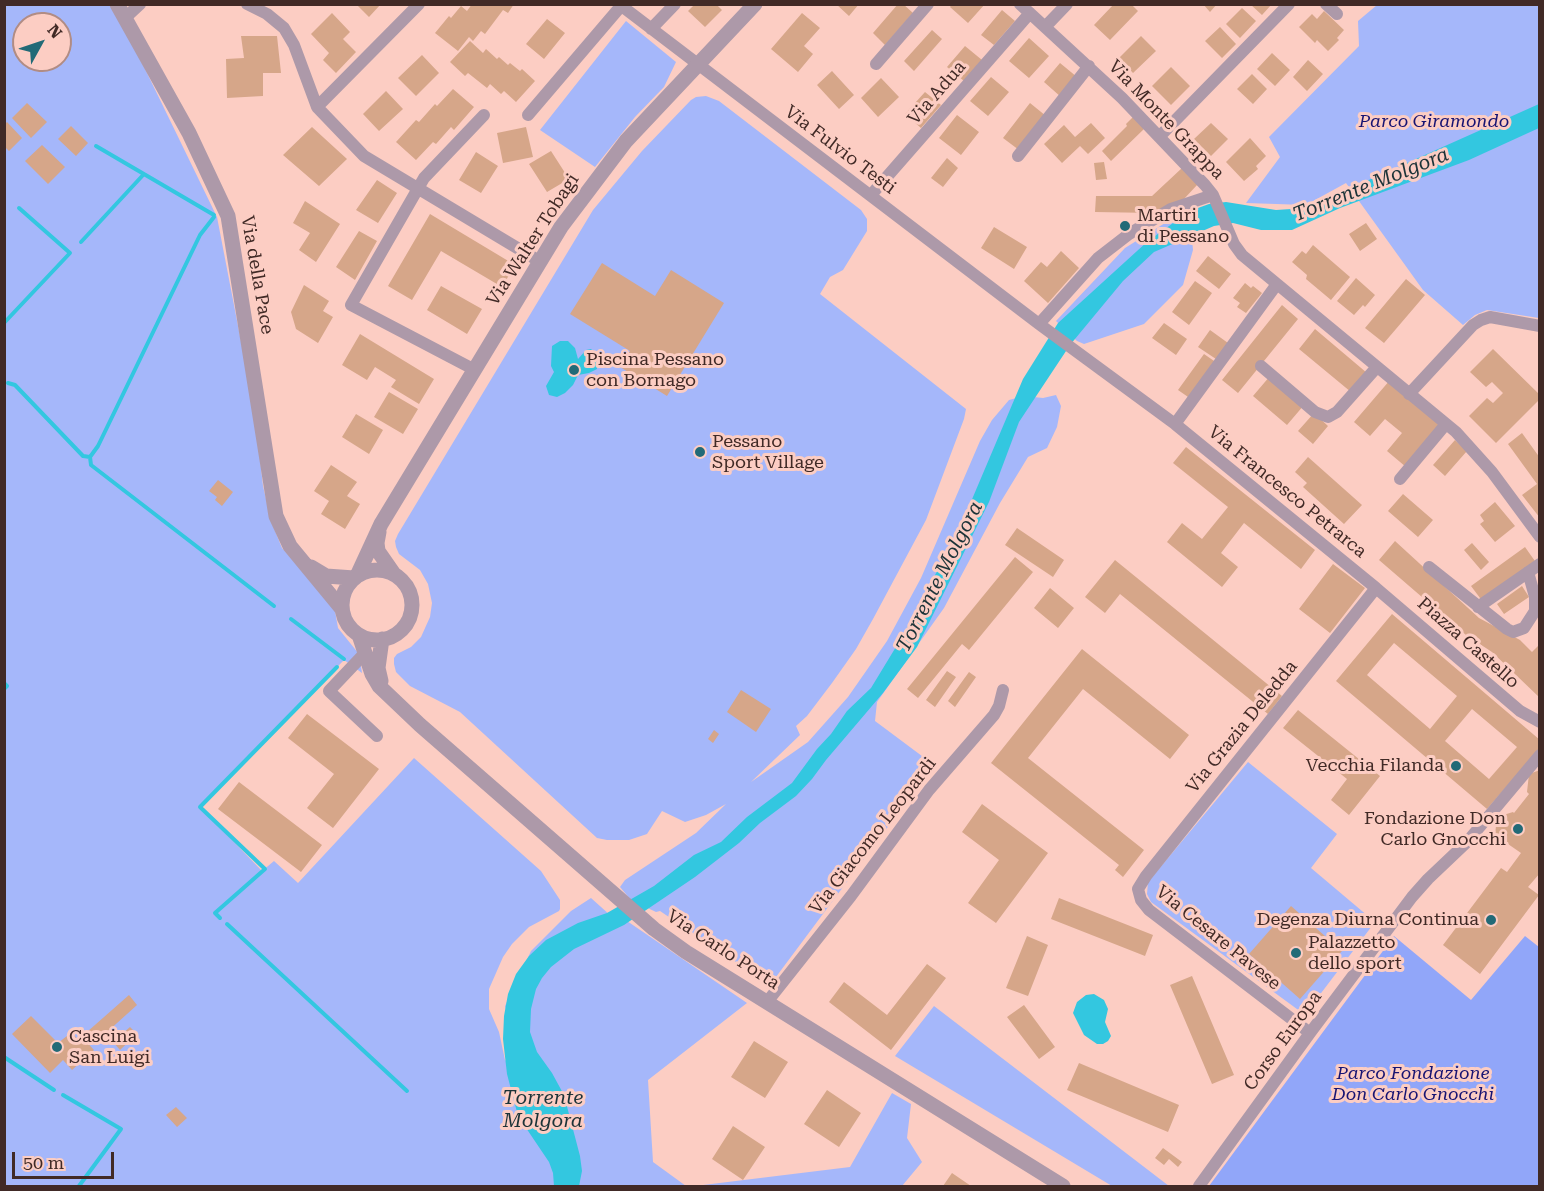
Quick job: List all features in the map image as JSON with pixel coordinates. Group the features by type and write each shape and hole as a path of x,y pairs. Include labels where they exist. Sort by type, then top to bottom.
{"street":[{"name":"Via della Pace","path":"140,4 121,11 189,133 228,216 273,507 281,530 297,555 342,609"},
{"path":"247,4 272,18 290,37 317,107 364,156 539,261"},
{"path":"317,107 419,4"},
{"path":"651,29 675,4"},
{"name":"Via Walter Tobagi","path":"355,577 381,524 476,370 539,261 584,194 620,148 755,4"},
{"path":"876,64 928,4"},
{"name":"Via Monte Grappa","path":"1020,4 1089,66 1205,185 1213,195 1242,255 1446,424 1486,464 1539,537"},
{"path":"1045,27 1067,4"},
{"path":"1159,137 1289,4"},
{"path":"1326,4 1337,14"},
{"path":"528,115 620,5"},
{"name":"Via Fulvio Testi","path":"620,5 1043,327 1175,424"},
{"name":"Via Adua","path":"870,195 1030,13"},
{"path":"1018,156 1089,66"},
{"path":"476,370 351,304 430,170 484,115"},
{"path":"1043,327 1094,263 1129,234 1174,207 1213,195"},
{"path":"1175,424 1277,284"},
{"path":"1409,394 1480,320 1490,317 1539,326"},
{"path":"1261,366 1315,412 1328,417 1337,412 1377,367"},
{"name":"Via Francesco Petrarca","path":"1175,424 1376,588"},
{"path":"1400,479 1446,424"},
{"name":"Via Walter Tobagi","path":"381,524 377,548 381,558 394,574"},
{"name":"Via della Pace","path":"297,555 323,575 355,577"},
{"path":"1478,607 1539,564"},
{"path":"1429,567 1509,631 1517,632 1524,628 1532,618 1536,608 1528,572"},
{"path":"374,570 394,574 409,592 410,614 406,624 399,632 382,639 369,639 359,635 348,624 342,609 344,592 355,577 374,570"},
{"name":"Piazza Castello","path":"1376,588 1520,711 1539,722"},
{"name":"Via Grazia Deledda","path":"1138,889 1376,588"},
{"name":"Via Carlo Porta","path":"359,635 375,681 394,701 654,929 686,952 1063,1186"},
{"name":"Via Carlo Porta","path":"382,639 379,675 394,701"},
{"path":"365,653 329,691 377,736"},
{"name":"Via Giacomo Leopardi","path":"767,1002 851,896 929,790 994,715 1003,690"},
{"name":"Corso Europa","path":"1199,1186 1412,897 1467,842 1539,755"},
{"name":"Via Cesare Pavese","path":"1138,889 1141,900 1149,910 1310,1033"}],"green space":[{"path":"5,5 111,5 129,36 217,217 255,414 263,486 271,521 282,548 334,605 338,628 359,654 362,673 344,660 200,807 262,871 274,861 298,883 414,758 541,871 560,900 559,911 529,927 512,944 503,957 489,989 489,1009 499,1032 505,1060 522,1074 505,1006 531,951 571,911 591,898 620,924 627,921 747,1003 648,1080 653,1162 686,1186 5,1186"},
{"name":"Parco Giramondo","path":"1377,5 1539,5 1539,318 1487,310 1475,315 1463,325 1423,290 1346,183 1306,205 1246,203 1280,157 1269,137 1359,46 1358,21"},
{"path":"626,21 676,62 664,87 635,117 595,167 540,130"},
{"name":"Pessano Sport Village","path":"706,96 719,101 861,210 867,219 867,231 843,270 830,277 820,294 966,409 926,520 856,649 807,716 796,726 800,735 751,782 808,742 848,697 887,641 921,578 980,441 992,420 1009,400 1024,396 1043,398 1056,395 1061,406 1057,427 1047,448 1028,457 1000,503 944,608 877,702 875,721 934,765 770,985 660,911 656,912 631,900 620,887 625,880 696,833 726,804 706,815 685,822 662,811 647,834 629,840 597,838 460,712 410,686 396,672 394,664 397,654 411,647 421,637 430,617 432,603 428,584 420,570 399,554 395,541 398,534 593,210 642,151 691,100"},
{"path":"1173,218 1190,218 1193,250 1183,285 1144,324 1084,344 1077,341 1056,321 1125,248"},
{"path":"1248,762 1337,834 1311,868 1375,922 1306,1013 1301,1012 1151,902 1147,894 1148,882"},
{"name":"Parco Fondazione Don Carlo Gnocchi","path":"1394,936 1471,1000 1525,936 1539,947 1539,1186 1209,1186"},
{"path":"934,1006 1169,1186 1112,1186 895,1056"},
{"path":"892,1093 911,1104 907,1138 922,1162 902,1186 695,1186 850,1167"}],"water":[{"name":"Torrente Molgora","path":"1539,104 1539,128 1469,160 1340,208 1292,230 1261,230 1233,223 1214,226 1154,252 1123,281 1070,345 1019,422 989,502 917,647 883,693 812,779 796,796 695,877 624,925 574,949 551,967 542,978 536,989 531,1009 530,1032 537,1052 564,1095 582,1171 579,1186 554,1186 549,1162 518,1116 507,1074 503,1039 504,1016 508,994 516,974 529,956 546,940 578,923 607,913 654,886 694,855 721,842 747,817 792,783 847,711 871,688 902,637 959,530 1023,379 1058,323 1148,241 1198,208 1226,202 1276,210 1306,208"},
{"name":"Piscina Pessano con Bornago","path":"560,341 568,341 575,348 578,359 586,350 591,349 598,357 597,369 578,375 573,385 557,397 549,395 546,386 554,372 551,366 552,346"},
{"path":"1094,994 1104,1000 1108,1009 1105,1022 1111,1036 1103,1044 1097,1044 1084,1035 1073,1013 1077,1002 1086,995"}],"building":[{"path":"356,4 381,4 369,17"},
{"path":"472,4 514,4 508,13 503,10 485,34 481,31 473,41 469,37 458,51 435,33 461,6 467,11"},
{"path":"695,4 716,4 722,10 705,27 688,11"},
{"path":"836,4 859,4 849,16"},
{"path":"898,4 903,4 913,13 885,45 873,33"},
{"path":"952,4 985,4 968,23 950,7"},
{"path":"1114,4 1131,4 1138,11 1110,40 1094,25"},
{"path":"1203,4 1217,4 1210,12"},
{"path":"1250,4 1272,4 1262,15"},
{"path":"1242,8 1256,21 1240,38 1226,24"},
{"path":"1002,10 1015,21 994,45 981,35"},
{"path":"1324,11 1344,30 1337,38 1339,40 1328,51 1317,40 1315,43 1299,27 1312,14 1317,19"},
{"path":"332,13 350,32 343,39 356,52 336,73 323,60 329,53 311,34"},
{"path":"802,13 820,28 804,46 813,54 798,72 771,49"},
{"path":"547,19 565,33 544,59 526,44"},
{"path":"1220,27 1236,44 1222,58 1205,41"},
{"path":"932,30 942,39 914,71 904,61"},
{"path":"241,36 277,36 281,73 263,73 263,96 227,98 226,59 244,58"},
{"path":"1141,36 1156,51 1133,73 1119,58"},
{"path":"1029,38 1049,56 1029,78 1009,61"},
{"path":"470,41 483,53 486,49 497,59 499,57 520,71 522,69 535,81 516,102 504,91 501,94 490,84 487,88 468,73 465,76 450,62"},
{"path":"965,46 982,60 964,81 947,67"},
{"path":"1272,53 1290,70 1275,86 1257,69"},
{"path":"422,55 439,73 416,96 398,78"},
{"path":"1308,60 1323,74 1307,91 1293,77"},
{"path":"1060,63 1077,77 1061,97 1044,82"},
{"path":"1171,67 1190,86 1171,105 1152,86"},
{"path":"832,71 854,95 839,109 817,85"},
{"path":"1252,74 1267,89 1253,104 1237,89"},
{"path":"991,77 1009,92 988,116 970,101"},
{"path":"881,78 899,97 878,117 861,98"},
{"path":"453,89 474,107 454,130 451,127 436,144 433,142 416,160 396,142 416,120 419,122"},
{"path":"386,91 403,109 379,131 363,114"},
{"path":"925,92 941,105 921,128 905,114"},
{"path":"27,103 47,122 31,138 12,118"},
{"path":"1030,103 1046,116 1019,150 1003,138"},
{"path":"957,115 979,132 961,155 939,138"},
{"path":"1134,116 1145,128 1111,161 1102,151"},
{"path":"7,122 22,138 9,151 4,146 4,125"},
{"path":"1091,123 1105,138 1088,154 1080,146 1062,163 1044,144 1064,125 1075,137"},
{"path":"1211,123 1228,139 1211,156 1194,139"},
{"path":"71,126 88,143 76,156 58,139"},
{"path":"312,127 347,159 319,186 283,155"},
{"path":"526,127 533,157 503,163 497,133"},
{"path":"1250,138 1266,156 1256,166 1258,169 1244,181 1226,162"},
{"path":"42,145 65,167 48,184 25,161"},
{"path":"551,151 569,179 547,192 529,164"},
{"path":"476,152 498,166 481,193 459,180"},
{"path":"947,158 958,168 943,187 931,178"},
{"path":"1104,162 1107,179 1096,180 1094,163"},
{"path":"1182,168 1198,184 1183,200 1154,213 1095,212 1096,196 1152,196"},
{"path":"377,180 397,193 378,223 356,210"},
{"path":"305,201 340,224 316,262 299,250 310,233 293,223"},
{"path":"430,214 515,265 502,287 441,251 412,300 388,286"},
{"path":"1366,223 1377,239 1360,251 1349,234"},
{"path":"994,227 1027,247 1014,269 981,248"},
{"path":"359,231 377,241 355,280 336,267"},
{"path":"1313,245 1350,277 1331,300 1306,279 1307,275 1292,262 1302,251 1306,254"},
{"path":"1061,251 1079,268 1048,303 1024,281 1041,262 1047,267"},
{"path":"1208,256 1231,274 1219,289 1196,271"},
{"path":"602,263 655,296 671,270 724,303 667,396 620,367 630,351 570,314"},
{"path":"1356,278 1375,295 1354,315 1337,301"},
{"path":"1406,279 1425,295 1384,343 1365,328"},
{"path":"1195,281 1212,293 1189,325 1172,312"},
{"path":"1245,283 1262,293 1246,313 1237,307 1240,303 1233,298"},
{"path":"304,285 329,301 323,311 333,317 318,343 296,329 291,312"},
{"path":"441,286 482,309 467,334 427,310"},
{"path":"1282,305 1298,319 1238,393 1222,380"},
{"path":"1164,323 1187,339 1176,355 1152,338"},
{"path":"1315,329 1367,373 1351,392 1299,349"},
{"path":"1210,330 1228,343 1216,359 1198,347"},
{"path":"360,334 434,379 419,404 391,387 396,380 375,367 367,380 342,365"},
{"path":"1493,349 1540,395 1540,399 1496,443 1469,416 1487,398 1493,403 1503,393 1492,382 1486,387 1470,372"},
{"path":"1204,354 1217,363 1191,399 1178,390"},
{"path":"1270,376 1304,405 1287,425 1253,396"},
{"path":"1390,380 1441,425 1406,467 1387,451 1402,433 1385,419 1370,436 1354,422"},
{"path":"389,392 418,409 403,434 374,417"},
{"path":"1314,413 1328,426 1313,444 1298,431"},
{"path":"356,414 383,430 369,454 342,437"},
{"path":"1522,433 1540,458 1540,518 1522,495 1537,484 1508,444"},
{"path":"1455,440 1467,451 1445,476 1433,465"},
{"path":"1186,447 1315,550 1301,569 1244,523 1221,553 1238,567 1222,587 1167,542 1182,523 1202,539 1228,507 1173,463"},
{"path":"1308,457 1362,505 1344,524 1303,487 1307,483 1295,472"},
{"path":"331,465 357,482 347,496 360,504 345,529 321,514 329,501 314,491"},
{"path":"218,480 233,492 222,506 215,500 217,497 209,491"},
{"path":"1403,494 1433,520 1418,537 1388,511"},
{"path":"1495,502 1515,526 1495,542 1480,524 1484,521 1480,515"},
{"path":"1017,528 1064,560 1053,577 1005,545"},
{"path":"1395,541 1479,618 1520,640 1532,652 1540,644 1540,698 1492,652 1466,635 1379,560"},
{"path":"1472,543 1489,562 1481,570 1464,550"},
{"path":"1525,547 1537,564 1483,602 1471,586"},
{"path":"1015,557 1033,572 969,650 962,644 918,698 907,689"},
{"path":"1115,560 1282,696 1268,714 1120,594 1105,613 1085,597"},
{"path":"1333,564 1365,588 1330,633 1299,609"},
{"path":"1522,586 1529,597 1504,614 1497,604"},
{"path":"1050,588 1074,608 1058,628 1034,608"},
{"path":"1392,614 1540,740 1540,748 1487,809 1336,681","holes":["1394,643 1457,696 1430,729 1367,675","1472,709 1517,747 1489,779 1445,741"]},
{"path":"1082,649 1189,735 1170,759 1083,689 1028,758 1144,850 1123,877 1115,870 1119,865 991,763"},
{"path":"947,671 956,677 935,707 926,700"},
{"path":"969,672 976,677 955,707 948,701"},
{"path":"741,690 771,709 756,732 727,712"},
{"path":"1298,710 1380,776 1349,815 1331,800 1347,779 1283,728"},
{"path":"307,714 379,769 333,828 307,808 334,774 288,738"},
{"path":"714,730 719,734 713,743 708,739"},
{"name":"Degenza Diurna Continua","path":"1540,770 1540,873 1528,887 1539,895 1480,974 1443,945 1501,868 1507,872 1521,853 1495,835 1497,817 1514,813 1529,794 1527,792 1529,774"},
{"path":"239,782 322,845 301,872 218,809"},
{"path":"982,804 1048,853 996,923 968,903 999,860 962,832"},
{"path":"1059,898 1153,935 1145,956 1051,919"},
{"name":"Palazzetto dello sport","path":"1291,906 1342,951 1300,999 1249,954"},
{"path":"1027,936 1048,945 1028,996 1006,988"},
{"path":"927,964 946,978 891,1050 829,1002 844,982 887,1015"},
{"path":"1192,976 1234,1075 1212,1084 1170,985"},
{"path":"129,995 137,1005 96,1042 87,1032"},
{"path":"1024,1005 1055,1047 1039,1059 1007,1017"},
{"name":"Cascina San Luigi","path":"31,1016 58,1043 72,1032 80,1043 84,1039 94,1050 72,1070 63,1060 50,1073 12,1034"},
{"path":"130,1027 137,1034 120,1050 113,1042"},
{"path":"754,1041 788,1062 765,1098 731,1077"},
{"path":"1079,1063 1179,1105 1168,1132 1067,1090"},
{"path":"827,1090 861,1113 839,1147 804,1124"},
{"path":"176,1107 187,1118 177,1127 166,1115"},
{"path":"733,1126 765,1147 743,1180 712,1159"},
{"path":"1163,1148 1182,1162 1178,1167 1169,1159 1164,1165 1155,1158"},
{"path":"952,1173 971,1186 943,1186"}],"waterway":[{"path":"96,146 214,215"},
{"path":"81,242 144,174"},
{"path":"4,323 70,253 19,208"},
{"path":"214,217 200,235 98,446 90,457 91,465 274,606"},
{"path":"8,383 15,385 83,456 90,457"},
{"path":"291,619 344,659"},
{"path":"220,918 215,913 265,869 200,807 337,667"},
{"path":"4,683 7,686 4,689"},
{"path":"227,924 407,1091"},
{"path":"4,1057 54,1090"},
{"path":"63,1095 121,1129 79,1186"}],"place":[{"name":"Martiri di Pessano","path":"1125,226"},
{"name":"Piscina Pessano con Bornago","path":"574,370"},
{"name":"Pessano Sport Village","path":"700,452"},
{"name":"Vecchia Filanda","path":"1456,766"},
{"name":"Fondazione Don Carlo Gnocchi","path":"1518,829"},
{"name":"Degenza Diurna Continua","path":"1491,920"},
{"name":"Palazzetto dello sport","path":"1296,953"},
{"name":"Cascina San Luigi","path":"57,1047"}]}
